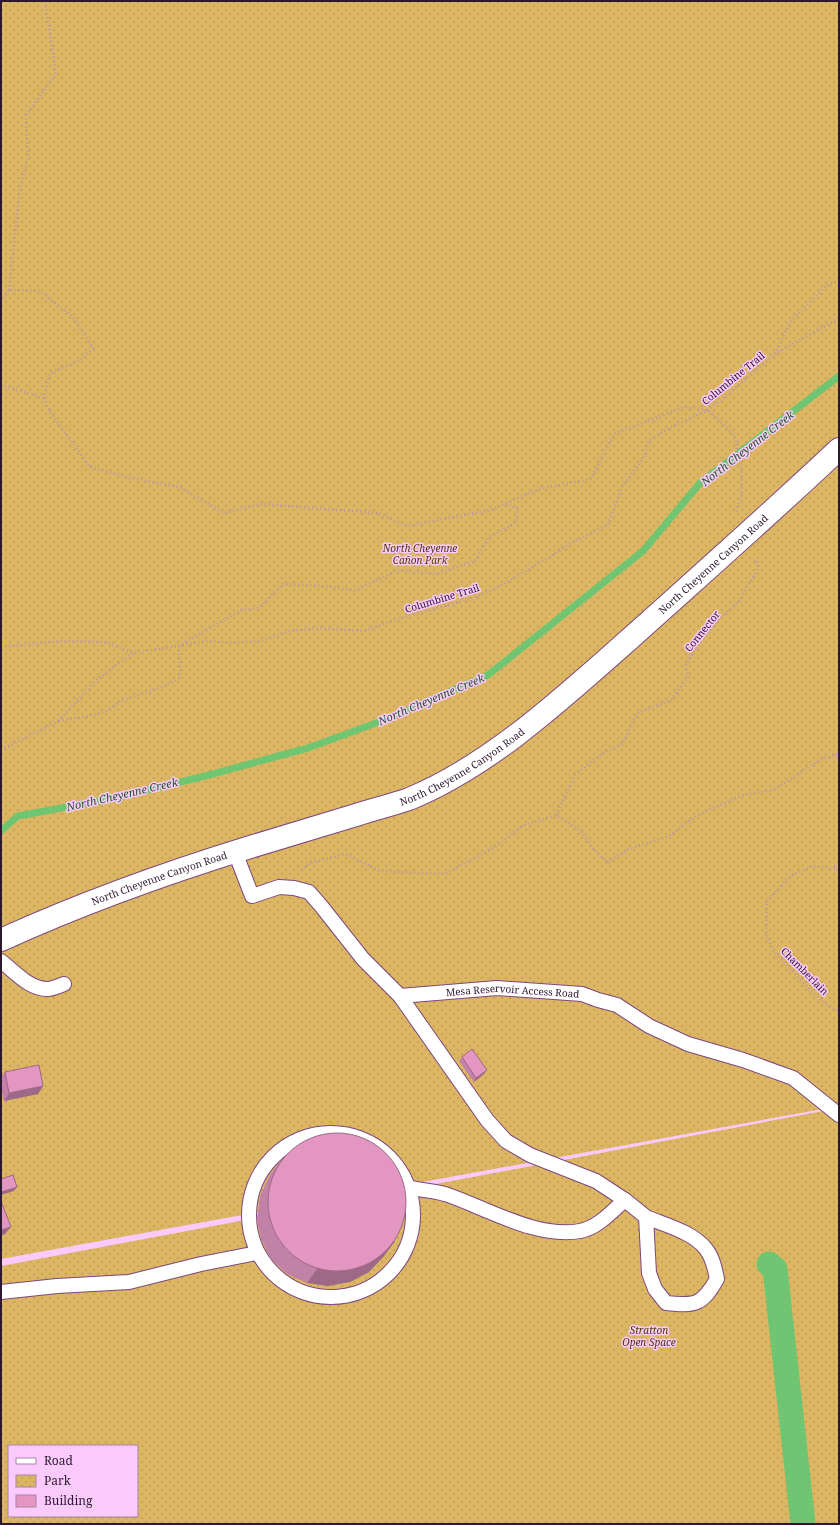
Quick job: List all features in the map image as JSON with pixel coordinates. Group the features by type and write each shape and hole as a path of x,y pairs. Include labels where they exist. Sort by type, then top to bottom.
{"street":[{"name":"North Cheyenne Canyon Road","path":"1,940 150,879 409,799 444,782 479,762 519,733 570,691 716,563 839,449"}],"lane":[{"path":"235,852 252,896 279,888 294,888 309,892 322,906 363,959 400,996 488,1120 506,1141 530,1155 596,1181 625,1200 646,1217 692,1236 706,1249 714,1264 717,1279 710,1291 699,1302 685,1305 666,1303 655,1289 649,1273 646,1217"},
{"path":"1,961 28,983 38,988 50,989 64,984"},
{"name":"Mesa Reservoir Access Road","path":"400,996 497,988 582,994 617,1005 649,1026 688,1044 742,1060 793,1078 839,1115"},
{"path":"318,1134 351,1136 381,1150 397,1165 409,1188 414,1216 408,1246 388,1275 367,1290 344,1297 313,1296 292,1288 270,1271 257,1253 251,1235 248,1212 251,1194 257,1178 274,1156 292,1143 318,1134"},
{"path":"409,1188 448,1195 520,1224 540,1230 566,1232 581,1231 598,1224 625,1200"},
{"path":"1,1292 57,1286 129,1282 201,1264 257,1253"}],"path":[{"path":"1,302 9,290 20,189 28,158 26,115 56,74 45,1"},
{"name":"Columbine Trail","path":"1,750 58,722 96,680 133,653 209,641 231,643 261,641 290,631 316,628 364,631 391,621 473,598 498,587 571,543 608,525 623,485 643,459 649,441 670,428 708,410 775,354 790,322 828,284 839,282"},
{"path":"9,290 39,291 73,317 93,348 79,362 50,373 44,398 52,413 89,466 122,476 179,487 224,513 261,504 378,513 407,526 490,510 539,489 591,479 614,434 684,407 708,410 735,436 741,466 742,494 734,518"},
{"path":"775,354 839,318"},
{"path":"1,385 44,398"},
{"path":"58,722 107,710 125,699 146,693 174,681 180,677 179,645 241,610 259,608 282,584 312,584 355,590 399,570 436,574 476,561 489,537 516,524 517,508 504,504"},
{"name":"Connector","path":"556,815 575,775 600,754 622,744 638,712 671,700 688,677 686,665 694,651 719,619 739,600 751,582 759,567 756,560 750,562"},
{"path":"1,647 61,641 106,642 133,653"},
{"path":"279,888 310,864 346,854 380,871 445,874 500,844 522,826 556,815 581,831 595,851 608,862 629,849 669,836 696,816 743,795 773,790 823,758 839,754"},
{"name":"Chamberlain","path":"839,869 813,866 790,876 767,901 766,933 774,952 814,994 832,1009 839,1011"}],"green space":[{"name":"North Cheyenne Cañon Park","path":"1,1 839,1 839,1106 1,1259"},
{"name":"Stratton Open Space","path":"839,1108 839,1524 1,1524 1,1266"}],"building":[{"path":"472,1049 487,1070 476,1078 462,1057"},
{"path":"39,1065 43,1086 9,1093 5,1072"},
{"path":"344,1133 364,1138 376,1144 391,1158 401,1175 405,1188 405,1216 401,1229 395,1241 381,1256 364,1266 351,1270 330,1271 310,1266 298,1260 283,1246 273,1229 269,1216 268,1195 273,1175 279,1163 293,1148 310,1138 323,1134"},
{"path":"13,1175 17,1187 1,1192 1,1179"},
{"path":"1,1201 11,1227 1,1230"}],"waterway":[{"name":"North Cheyenne Creek","path":"1,831 18,816 115,798 205,776 308,748 387,719 488,675 643,551 700,483 839,376"},
{"path":"769,1264 775,1269 803,1524"}]}
